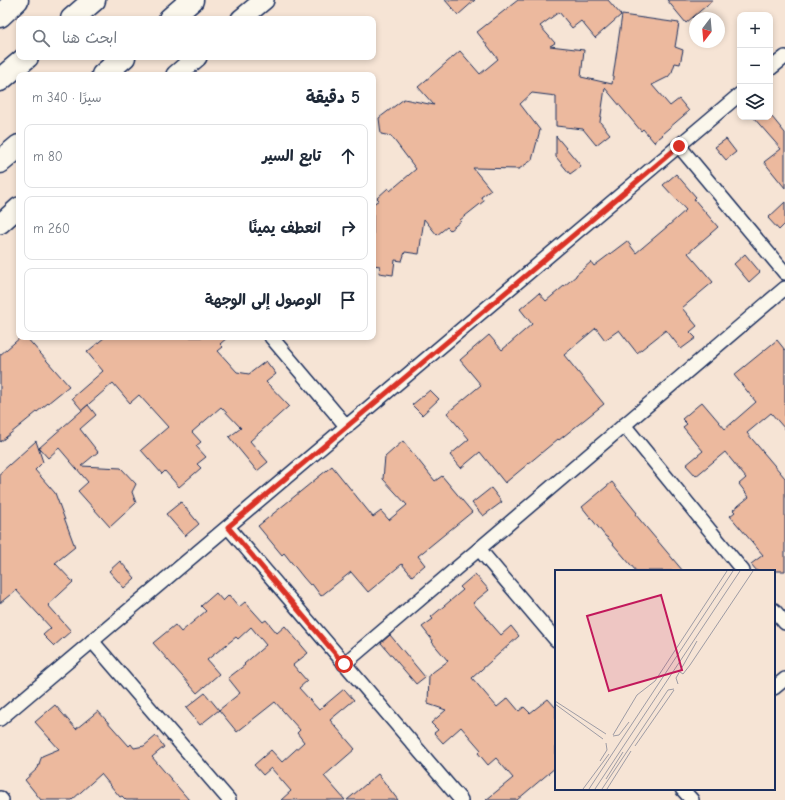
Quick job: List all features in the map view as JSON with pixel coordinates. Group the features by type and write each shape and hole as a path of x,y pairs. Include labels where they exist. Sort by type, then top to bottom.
{"highway":[{"path":"0,16 16,0"},
{"path":"75,16 94,0"},
{"path":"173,16 192,0"},
{"path":"0,80 23,60"},
{"path":"106,72 120,60"},
{"path":"0,162 16,149"}],"main road":[{"path":"245,16 264,0"},
{"path":"180,72 194,60"},
{"path":"0,224 16,210"}],"street":[{"path":"773,66 785,56"},
{"path":"0,719 737,97"},
{"path":"679,146 785,273"},
{"path":"344,664 785,288"},
{"path":"274,340 347,427"},
{"path":"624,425 741,570"},
{"path":"228,527 460,800"},
{"path":"479,549 555,639"},
{"path":"775,611 785,623"},
{"path":"92,641 229,800"},
{"path":"775,687 785,679"},
{"path":"683,790 692,800"}],"building":[{"path":"445,0 475,0 458,15"},
{"path":"518,0 608,0 621,15 595,38 581,21 572,28 559,12 540,26 555,43 550,46 584,50 581,77 612,84 622,15 679,23 675,47 683,50 680,64 675,63 672,72 668,77 652,85 670,106 679,99 689,111 654,142 643,129 641,131 605,88 600,122 610,134 596,145 583,129 556,126 556,96 532,93 520,104 540,130 532,160 519,169 473,168 491,190 481,197 484,201 450,230 447,227 437,235 424,219 419,254 405,252 402,261 395,260 393,275 379,273 380,266 376,265 376,202 379,200 377,198 388,188 390,191 416,169 391,136 381,134 379,118 404,99 434,105 418,87 460,51 480,74 498,59 477,32"},
{"path":"667,0 713,0 699,12 689,12 689,20 686,23"},
{"path":"773,118 785,133 785,188 764,162 781,149 756,120 773,120"},
{"path":"556,136 581,166 570,174 556,157"},
{"path":"726,139 736,152 726,160 715,147"},
{"path":"676,174 696,197 694,199 718,227 688,253 713,282 682,308 697,326 690,332 696,338 681,349 666,330 637,353 619,330 605,340 596,328 564,355 604,404 559,440 558,439 505,483 480,452 461,468 450,455 469,439 447,413 481,385 460,360 489,335 502,350 532,324 520,309 539,293 546,301 591,262 594,266 627,241 636,253 668,226 686,210 663,185"},
{"path":"785,202 785,224 779,230 768,218"},
{"path":"745,254 760,272 749,282 734,264"},
{"path":"18,340 29,340 69,386 0,442 0,355"},
{"path":"101,340 225,340 220,344 223,347 218,351 237,372 249,374 266,361 276,374 266,382 289,406 250,441 268,462 257,471 229,437 241,428 221,407 192,432 201,442 196,446 206,457 197,464 201,468 179,487 165,471 162,474 141,450 168,427 139,395 130,403 113,383 82,410 72,398 103,371 87,352"},
{"path":"777,340 785,350 785,429 771,413 747,433 785,478 785,571 756,570 751,564 763,555 730,516 735,512 733,510 749,497 739,484 746,478 725,452 696,476 686,465 703,451 683,427 687,424 682,419 702,402 725,429 756,402 734,375"},
{"path":"430,390 439,399 422,415 412,405"},
{"path":"88,405 96,415 80,429 98,452 81,466 121,468 136,484 132,492 136,503 110,527 78,491 88,482 59,448 48,458 39,448"},
{"path":"36,441 43,462 35,470 55,493 75,547 55,563 73,582 48,605 71,631 54,646 43,635 51,628 16,590 0,603 0,473"},
{"path":"403,441 435,481 442,476 472,512 418,556 425,565 412,576 402,564 368,592 351,572 321,596 312,584 310,585 303,577 284,553 282,555 258,526 332,466 373,517 381,511 389,520 407,505 383,479 385,457"},
{"path":"612,482 637,513 635,514 682,570 635,570 582,507"},
{"path":"491,488 502,502 483,516 472,503"},
{"path":"181,502 199,524 185,536 166,514"},
{"path":"120,561 135,578 124,588 109,571"},
{"path":"475,574 489,590 473,603 501,635 511,626 519,636 472,678 497,707 508,698 519,711 524,707 530,713 548,699 555,707 555,768 517,800 486,800 513,778 496,758 488,765 478,753 481,750 461,727 443,743 434,733 438,730 431,723 446,710 428,704 429,675 448,661 422,627 433,619 431,617 463,590 460,587"},
{"path":"216,593 223,601 229,595 239,607 245,602 263,622 266,620 277,633 285,626 308,653 293,665 307,681 299,688 319,710 344,689 354,700 330,720 355,749 324,776 345,800 281,800 291,791 271,768 263,775 254,765 271,750 282,762 304,742 297,733 300,730 275,702 237,732 219,710 240,693 228,678 245,665 244,664 266,645 251,627 238,639 236,637 207,660 219,674 197,693 153,643 175,625 181,632 206,611 201,606"},
{"path":"390,635 425,677 416,684 381,643"},
{"path":"205,693 219,710 200,725 186,708"},
{"path":"55,705 76,729 98,711 129,746 131,744 134,748 144,746 156,736 164,747 152,757 189,800 126,800 122,796 120,797 101,774 72,800 41,800 25,780 38,768 42,756 59,749 35,722"},
{"path":"378,774 398,800 347,800 372,779"}],"route":[{"path":"344,664 228,527 679,146"}]}
